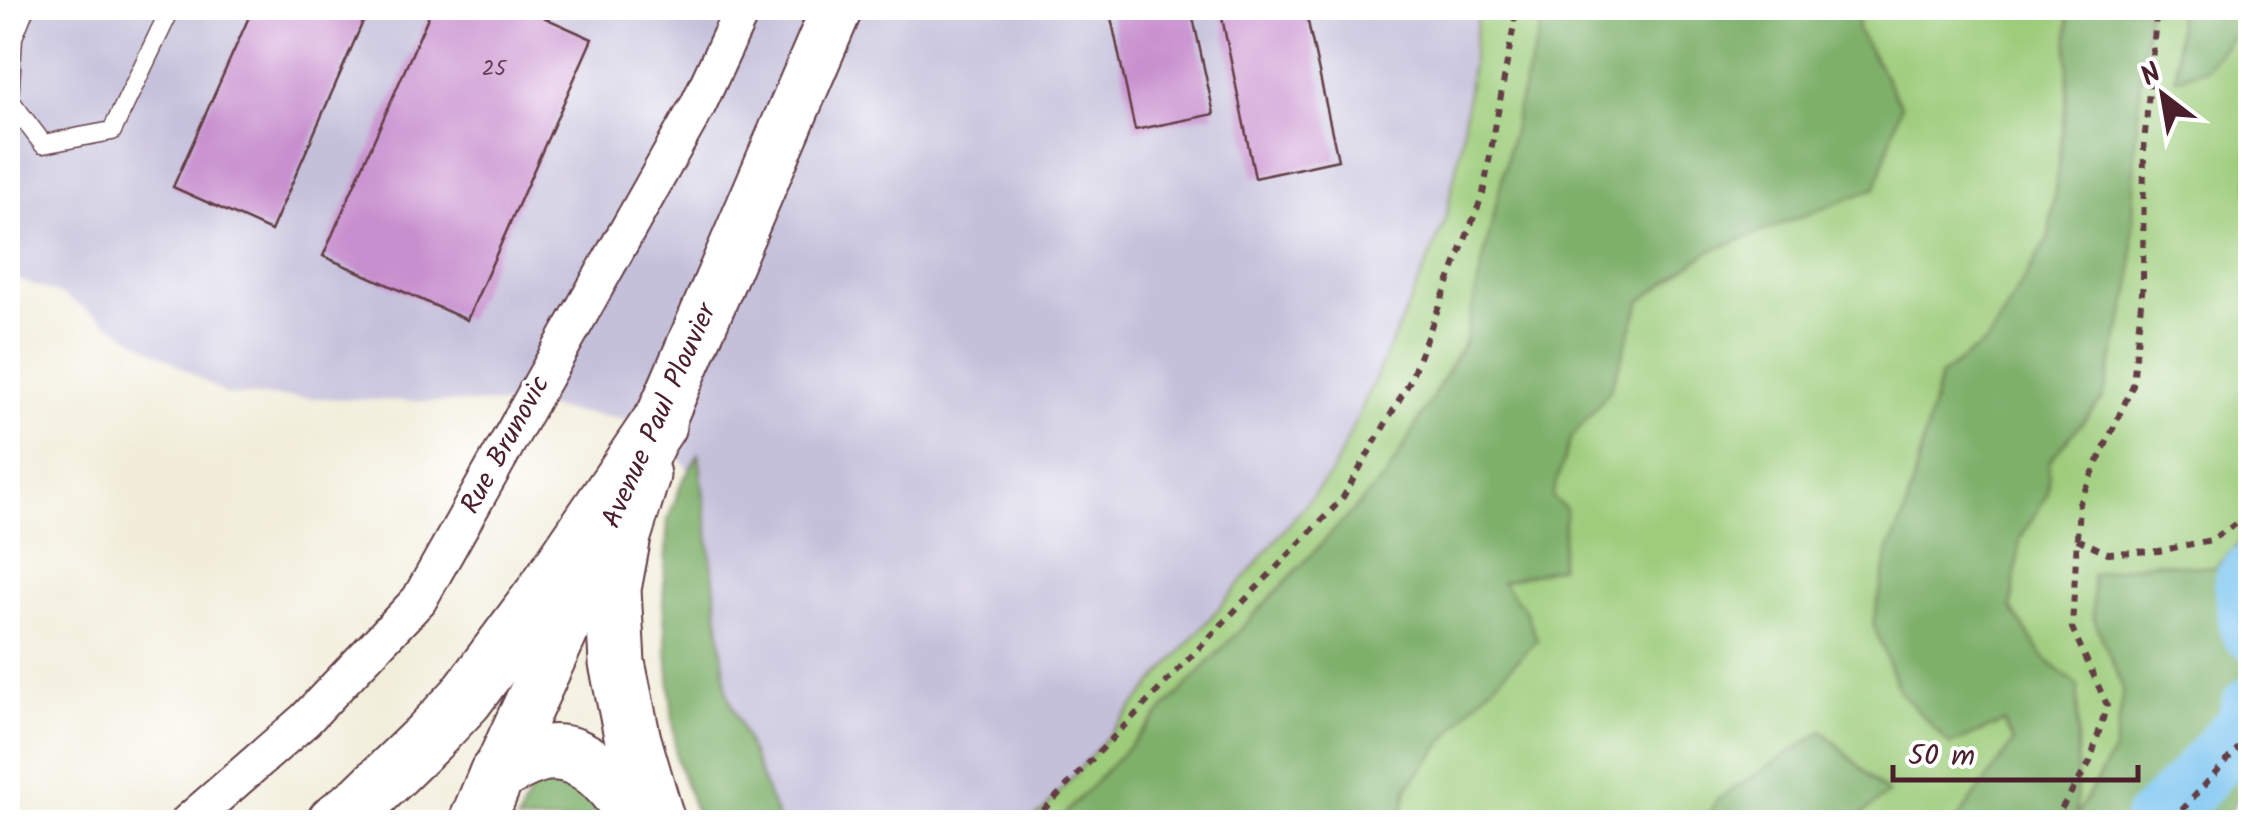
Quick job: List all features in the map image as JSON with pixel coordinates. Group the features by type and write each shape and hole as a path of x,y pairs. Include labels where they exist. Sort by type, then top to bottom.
{"highway":[{"path":"335,822 376,788 465,699 541,597 658,424"},
{"path":"658,424 623,536 613,589 617,664 633,740 658,822"},
{"path":"487,798 523,760 546,753 571,756 595,768 615,786 640,822"}],"main road":[{"name":"Avenue Paul Plouvier","path":"487,798 658,424 837,8"}],"street":[{"name":"Rue Brunovic","path":"188,822 305,720 418,600 698,104 743,8"}],"lane":[{"path":"25,8 13,38 9,99 44,144 112,131 172,8"}],"path":[{"path":"1032,822 1342,500 1409,382 1482,194 1517,8"},
{"path":"2053,822 2090,762 2108,704 2072,628 2079,503 2134,385 2143,282 2144,144 2157,8"},
{"path":"2077,538 2108,552 2159,551 2211,540 2250,515"},
{"path":"2171,822 2250,735"}],"shaded area":[{"path":"8,8 1479,8 1461,145 1444,224 1333,471 1237,587 1043,811 1028,822 779,822 727,692 704,493 658,425 528,405 227,395 62,295 8,276"}],"green space":[{"path":"1479,8 1547,8 1520,100 1465,341 1388,474 1057,822 1028,822 1043,811 1333,471 1444,224 1461,145"},
{"path":"1547,8 1861,8 1857,29 1901,105 1876,188 1708,252 1641,301 1610,390 1570,440 1552,497 1566,509 1560,567 1502,582 1525,610 1537,640 1473,705 1407,788 1401,822 1057,822 1388,474 1465,341 1520,100"},
{"path":"1861,8 2068,8 2068,89 2049,237 1989,340 1940,376 1905,514 1889,550 2004,722 2014,744 1956,822 1852,822 1887,794 1718,799 1704,822 1401,822 1407,788 1473,705 1537,640 1525,610 1501,582 1566,509 1551,497 1570,440 1610,390 1641,301 1708,252 1876,188 1901,105 1857,29"},
{"path":"2068,8 2148,8 2135,142 2132,282 2103,398 2049,461 2048,493 2020,539 2011,608 2044,658 2078,686 2076,816 2114,751 2124,691 2093,616 2092,574 2155,562 2215,568 2250,532 2250,781 2223,822 1956,822 2013,743 2004,722 1950,745 1899,691 1873,623 1889,550 1905,514 1940,376 1989,340 2049,237 2068,89"},
{"path":"2148,8 2178,8 2176,78 2205,69 2250,17 2250,532 2215,568 2155,562 2093,616 2124,691 2114,751 2075,818 2078,686 2044,658 2011,608 2020,539 2048,493 2048,462 2103,398"},
{"path":"2178,8 2250,8 2250,17 2205,69 2176,78"},
{"path":"699,454 727,692 779,822 699,822 676,758 663,603 668,519 682,482"},
{"path":"1823,731 1888,794 1852,822 1704,822 1718,799"},
{"path":"561,770 622,822 517,822 534,782"}],"building":[{"path":"253,8 369,8 271,231 173,187"},
{"path":"432,8 539,8 548,12 545,18 592,39 467,320 323,256"},
{"path":"1109,8 1191,8 1214,114 1135,130"},
{"path":"1220,8 1305,8 1338,160 1255,178"}],"waterway":[{"path":"2250,574 2244,582 2250,629"},
{"path":"2153,822 2247,723 2250,707"}]}
